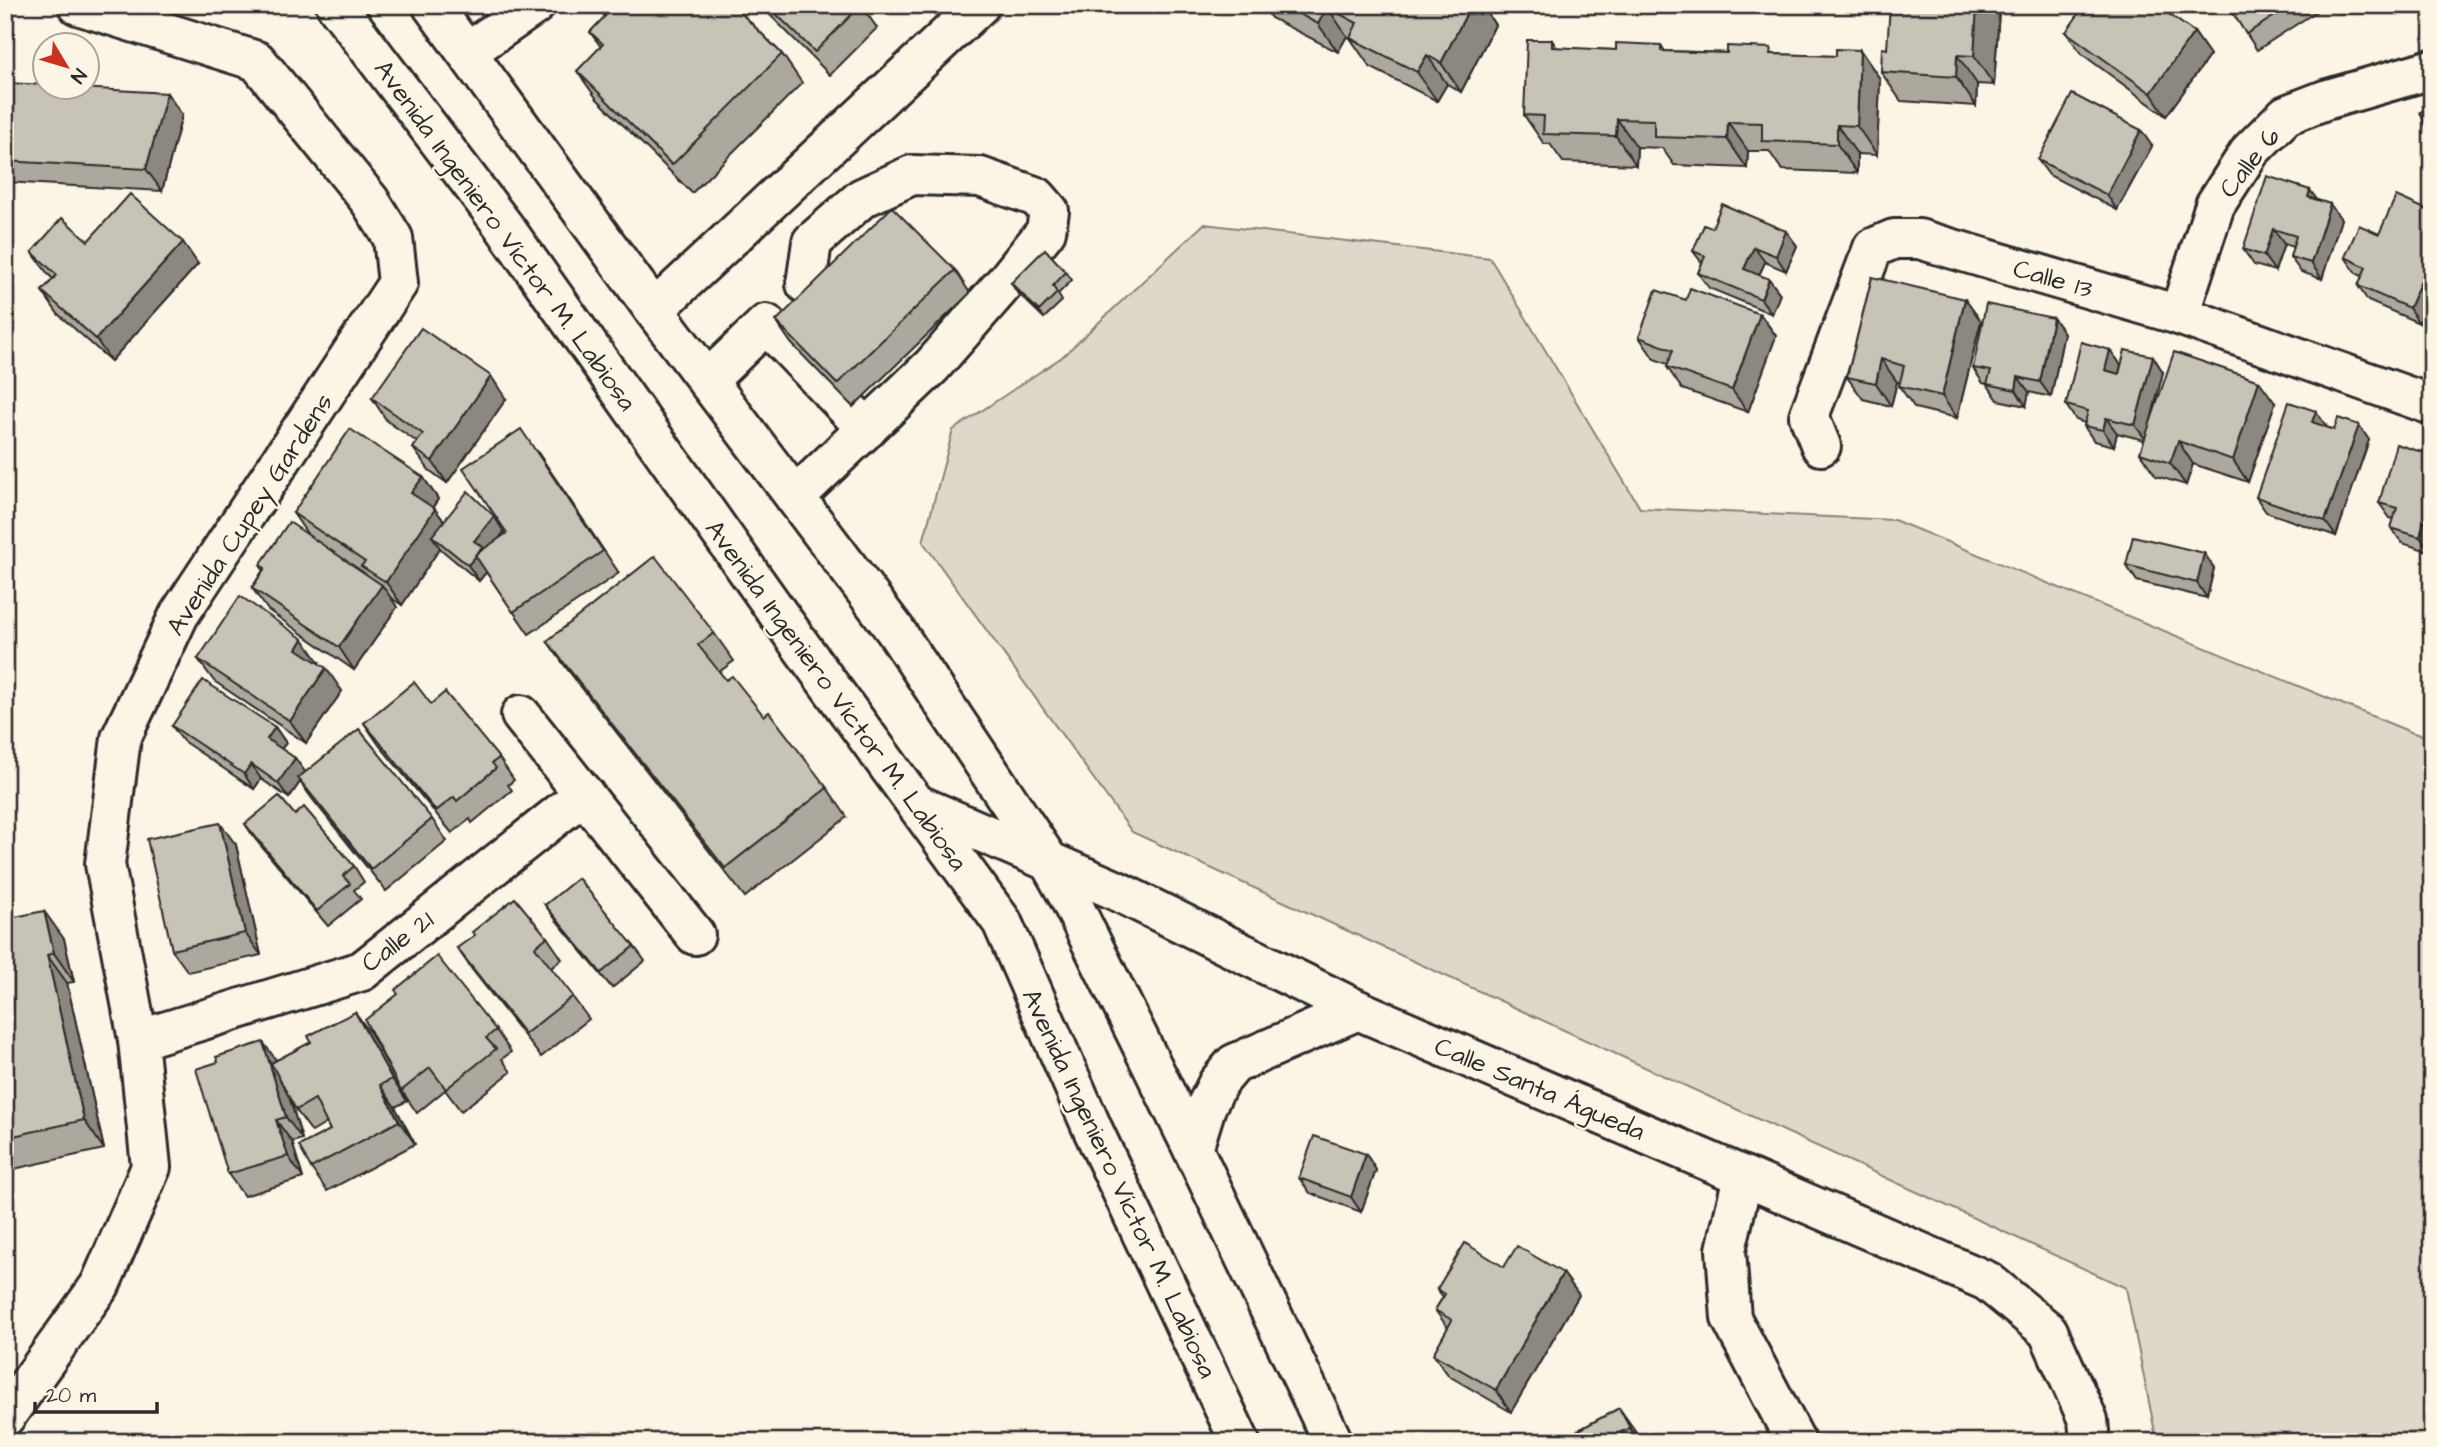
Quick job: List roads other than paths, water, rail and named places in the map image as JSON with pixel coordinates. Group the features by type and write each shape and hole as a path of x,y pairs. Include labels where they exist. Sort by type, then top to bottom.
{"street":[{"name":"Avenida Cupey Gardens","path":"5,1416 100,1285 151,1167 138,1040 105,864 121,738 179,615 398,283 393,238 370,201 257,61 78,5"},
{"name":"Avenida Ingeniero Víctor M. Labiosa","path":"336,5 505,228 1002,922 1093,1130 1240,1442"},
{"path":"432,5 654,310 895,630 1048,860 1070,899 1193,1149 1333,1442"},
{"path":"467,52 536,5"},
{"path":"654,310 979,5"},
{"name":"Calle 6","path":"2179,315 2215,205 2250,151 2286,115 2325,100 2432,69"},
{"path":"795,497 867,429 890,389 1007,280 1046,231 1049,211 1037,197 980,177 912,175 862,198 812,242 808,297"},
{"name":"Calle 13","path":"1821,446 1809,416 1873,248 1894,239 1919,239 2179,315 2432,405"},
{"path":"707,380 766,324 808,297 831,261 845,276"},
{"path":"766,324 867,429"},
{"path":"521,715 695,935"},
{"name":"Calle 21","path":"138,1040 362,971 584,794"},
{"name":"Calle Santa Águeda","path":"916,804 1115,890 1357,1010 1987,1281 2048,1331 2088,1420 2090,1442"},
{"path":"1193,1149 1206,1107 1218,1083 1234,1064 1357,1010"},
{"path":"1744,1176 1726,1250 1731,1318 1796,1442"}]}
